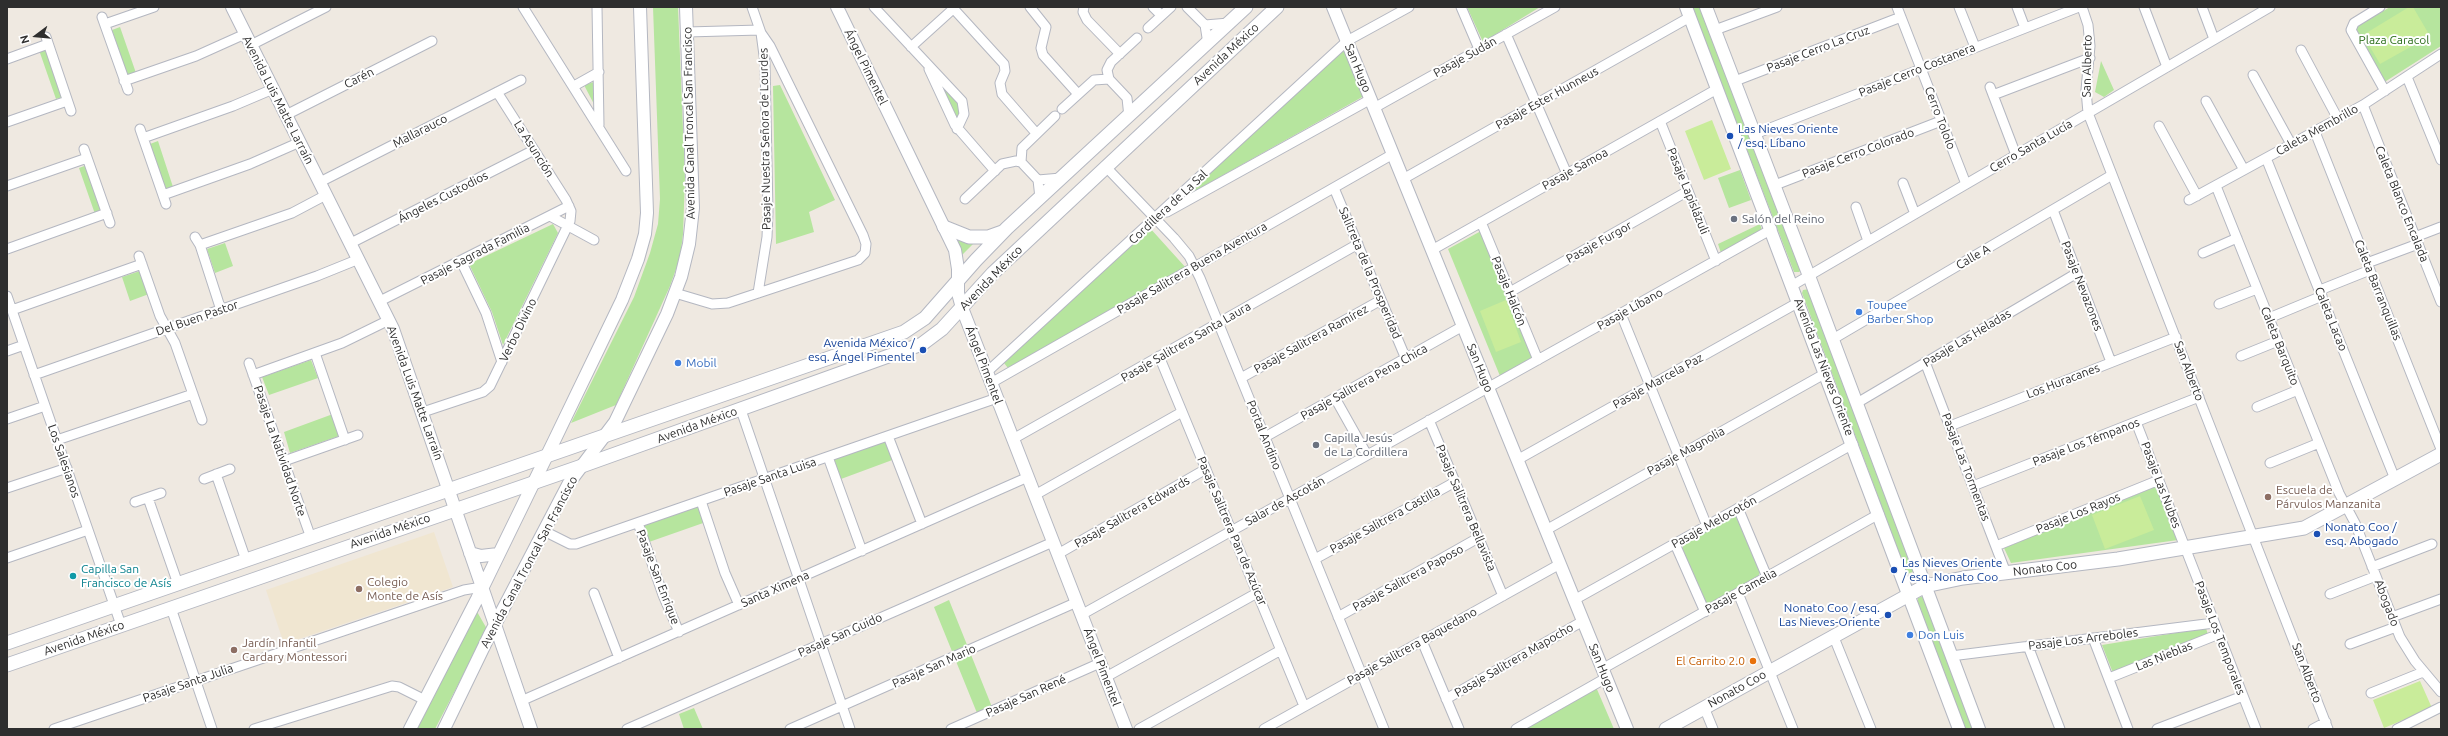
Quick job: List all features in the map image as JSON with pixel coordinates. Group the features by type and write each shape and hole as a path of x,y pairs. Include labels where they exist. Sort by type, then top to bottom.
{"main road":[{"name":"Avenida México","path":"7,643 904,332 925,318 958,279 1005,231 1151,97 1246,7"},
{"name":"Avenida México","path":"7,664 455,509 579,468 914,348 942,329 993,273 1277,7"},
{"path":"944,227 960,235 978,238 1005,231"},
{"name":"Nonato Coo","path":"1666,729 1909,592 1925,586 2006,572 2118,559 2304,528 2441,454"}],"street":[{"path":"154,7 103,21 126,86 245,34"},
{"name":"Avenida Luis Matte Larraín","path":"232,7 389,320 423,412 531,729"},
{"path":"251,45 326,7"},
{"path":"523,7 599,125 626,171"},
{"path":"596,7 599,72 599,125"},
{"path":"410,729 482,587 622,300 643,243 646,224 647,188 640,7"},
{"name":"Avenida Canal Troncal San Francisco","path":"444,729 495,625 579,468 615,422 675,293 689,244 693,208 686,7"},
{"path":"675,293 718,304 728,303 858,260 865,253 866,244 863,235 770,46 761,32 752,7"},
{"name":"Ángel Pimentel","path":"837,7 955,250 958,293 962,308 1106,677 1124,728"},
{"path":"874,7 962,101 964,114 958,129"},
{"path":"1030,7 1046,27 1041,48 1043,55 1078,94"},
{"path":"1084,7 1083,12 1087,20 1120,54"},
{"path":"1153,7 1161,15"},
{"path":"1148,28 1171,7"},
{"path":"1188,7 1205,24 1208,44"},
{"name":"San Hugo","path":"1333,7 1627,729"},
{"name":"Cordillera de La Sal","path":"989,377 1155,219 1347,41 1409,7"},
{"path":"1461,7 1479,50"},
{"name":"Pasaje Sudán","path":"1155,219 1372,104 1479,50 1554,7"},
{"name":"Avenida Las Nieves Oriente","path":"1706,7 1810,276 1978,729"},
{"path":"1715,30 1777,7"},
{"name":"Cerro Tololo","path":"1897,7 1966,184"},
{"path":"1959,7 1975,47"},
{"path":"2017,7 2025,28"},
{"name":"Pasaje Cerro Costanera","path":"1755,134 2079,7"},
{"name":"San Alberto","path":"2082,7 2088,29 2090,58 2086,90 2088,113 2327,725"},
{"path":"2144,7 2167,67"},
{"path":"2202,7 2214,39"},
{"path":"2380,7 2354,23 2351,30 2385,91"},
{"path":"911,47 952,8 1004,64 1005,71 1000,83 1002,94 1036,134"},
{"name":"Cerro Santa Lucía","path":"1793,285 2167,67 2265,8"},
{"name":"Avenida Las Nieves Oriente","path":"1688,12 1772,229 1959,729"},
{"name":"Pasaje Ester Hunneus","path":"1403,179 1536,104 1688,12"},
{"name":"Pasaje Cerro La Cruz","path":"1735,81 1901,17"},
{"path":"1205,24 1230,22"},
{"path":"687,32 761,32"},
{"name":"Pasaje Nuestra Señora de Lourdes","path":"758,293 768,218 765,69 761,32"},
{"path":"1506,34 1567,174"},
{"path":"1129,117 1128,98 1109,79 1109,66 1137,38"},
{"path":"7,59 47,41 71,111"},
{"name":"Carén","path":"286,115 432,41"},
{"path":"2301,50 2338,119"},
{"name":"Caleta Membrillo","path":"2159,126 2193,198 2363,105 2441,54"},
{"path":"2016,155 1991,91 2090,58"},
{"path":"927,64 945,109 958,129 995,171"},
{"path":"574,86 599,72"},
{"path":"2253,75 2291,144"},
{"path":"2407,77 2441,160"},
{"path":"1062,109 1094,80 1109,79"},
{"name":"Mallarauco","path":"320,182 520,80"},
{"path":"273,89 233,106 142,134 165,199 300,142"},
{"name":"Pasaje Samoa","path":"1432,250 1717,89"},
{"name":"La Asunción","path":"497,92 569,206"},
{"path":"1128,98 1151,97"},
{"path":"7,122 67,101"},
{"path":"2206,101 2244,170"},
{"name":"Caleta Blanco Encalada","path":"2363,105 2441,302"},
{"path":"1021,162 1022,148 1055,116"},
{"name":"Pasaje Lapislázuli","path":"1660,121 1716,261"},
{"name":"Pasaje Cerro Colorado","path":"1775,185 1941,121"},
{"name":"Caleta Barranquillas","path":"2315,132 2441,448"},
{"name":"Ángeles Custodios","path":"351,243 534,150"},
{"path":"7,186 86,153 110,223"},
{"name":"Pasaje Salitrera Buena Aventura","path":"989,377 1194,266 1393,154"},
{"name":"Caleta Lacao","path":"2266,158 2395,479"},
{"path":"965,199 1007,162 1021,162 1038,180 1040,198"},
{"name":"Portal Andino","path":"1106,166 1174,238 1194,266 1219,323 1384,729"},
{"name":"Calle A","path":"1833,339 2112,175"},
{"path":"1038,180 1062,178"},
{"path":"1903,183 1914,214"},
{"name":"Caleta Barquito","path":"2216,186 2339,493 2347,506"},
{"name":"Salitreta de la Prosperidad","path":"1334,188 1406,359"},
{"name":"Pasaje Furgor","path":"1510,292 1688,191"},
{"path":"221,310 197,241 292,213 326,195"},
{"name":"Pasaje Sagrada Familia","path":"380,302 569,206"},
{"name":"Verbo Divino","path":"423,412 483,392 490,386 568,226 571,216 569,206"},
{"path":"1856,207 1868,241"},
{"name":"Pasaje Nevazones","path":"2053,210 2111,362"},
{"path":"7,249 107,213"},
{"path":"550,216 594,240"},
{"name":"Pasaje Halcón","path":"1481,222 1538,360"},
{"path":"2269,318 2321,293 2441,227"},
{"name":"Pasaje Líbano","path":"1488,387 1772,229"},
{"path":"2202,253 2237,238"},
{"name":"Pasaje Salitrera Santa Laura","path":"1013,439 1358,244"},
{"name":"Del Buen Pastor","path":"34,375 221,310 359,259"},
{"path":"12,310 141,260 160,316 175,342 202,420"},
{"path":"461,261 486,313 502,362"},
{"name":"Pasaje Las Heladas","path":"1857,403 2077,273"},
{"path":"2219,304 2257,289"},
{"name":"Los Salesianos","path":"7,296 121,625"},
{"name":"Pasaje Salitrera Ramírez","path":"1241,378 1381,300"},
{"name":"Pasaje Marcela Paz","path":"1517,460 1799,302"},
{"path":"1621,314 1707,526"},
{"path":"253,374 342,343 389,320"},
{"name":"Pasaje Salitrera Pena Chica","path":"1265,437 1463,326"},
{"name":"Los Huracanes","path":"1950,426 2176,337"},
{"path":"2241,356 2278,341"},
{"path":"7,350 24,345"},
{"path":"315,353 345,440"},
{"name":"Pasaje Salitrera Pan de Azúcar","path":"1159,356 1304,706"},
{"name":"Pasaje Las Tormentas","path":"1925,362 2006,572"},
{"name":"Pasaje La Natividad Norte","path":"249,363 311,538"},
{"name":"Pasaje Magnolia","path":"1546,530 1826,372"},
{"name":"Salar de Ascotán","path":"1082,615 1488,387"},
{"path":"2257,407 2298,390"},
{"path":"57,440 193,394"},
{"name":"Pasaje Santa Luisa","path":"544,531 573,545 997,398"},
{"path":"1336,398 1367,455"},
{"name":"Pasaje Los Témpanos","path":"1973,486 2199,398"},
{"path":"7,419 45,406"},
{"path":"741,410 850,729"},
{"path":"1035,495 1182,412"},
{"name":"Pasaje Salitrera Bellavista","path":"1429,420 1503,596"},
{"name":"Pasaje Las Nubes","path":"2136,422 2185,547"},
{"path":"284,461 358,435"},
{"path":"888,436 922,524"},
{"path":"2270,463 2319,443"},
{"name":"Pasaje Melocotón","path":"1574,600 1853,444"},
{"path":"828,457 862,551"},
{"path":"7,488 67,468"},
{"path":"204,479 230,469"},
{"name":"Pasaje Salitrera Edwards","path":"1058,554 1206,469"},
{"path":"216,474 246,560"},
{"name":"Santa Ximena","path":"521,701 1028,477"},
{"name":"Pasaje Los Rayos","path":"1996,546 2159,480"},
{"name":"Pasaje Salitrera Castilla","path":"1315,559 1455,482"},
{"path":"135,502 161,493"},
{"path":"148,498 178,584"},
{"path":"701,501 725,573 739,605"},
{"name":"Abogado","path":"2347,506 2404,646 2423,672 2441,692"},
{"path":"1738,508 1766,577"},
{"name":"Pasaje Camelia","path":"1516,729 1705,612 1879,514"},
{"name":"Pasaje San Enrique","path":"638,523 663,594 679,632"},
{"path":"7,558 88,530"},
{"name":"Pasaje Salitrera Paposo","path":"1338,617 1478,538"},
{"name":"Pasaje San Guido","path":"627,729 1053,542"},
{"path":"1675,544 1705,612"},
{"path":"2372,567 2432,544"},
{"name":"Pasaje Los Temporales","path":"2185,547 2256,729"},
{"path":"470,553 481,556 498,554"},
{"name":"Pasaje Salitrera Baquedano","path":"1264,729 1560,564"},
{"path":"2330,594 2376,576"},
{"name":"Pasaje Santa Julia","path":"54,729 464,590 482,587"},
{"path":"594,593 619,658"},
{"path":"1106,677 1257,593"},
{"path":"1738,593 1793,729"},
{"path":"2392,617 2441,599"},
{"name":"Pasaje San Mario","path":"790,729 1077,602"},
{"path":"171,608 212,729"},
{"name":"Pasaje Salitrera Mapocho","path":"1446,699 1583,621"},
{"name":"Pasaje Los Arreboles","path":"1951,656 2214,622"},
{"path":"2350,644 2396,626"},
{"name":"Las Nieblas","path":"2108,678 2219,634"},
{"path":"1833,635 1870,729"},
{"path":"2093,638 2128,729"},
{"path":"1422,640 1459,729"},
{"path":"2028,646 2060,729"},
{"path":"1139,729 1281,650"},
{"name":"Pasaje San René","path":"951,729 1100,664"},
{"path":"2371,692 2423,672"},
{"path":"254,729 392,686 399,687 425,700"},
{"path":"2157,729 2243,696"},
{"path":"1704,708 1713,729"},
{"path":"2397,729 2441,708"},
{"path":"2313,729 2327,725"}],"shaded area":[{"name":"Colegio Monte de Asís","path":"434,532 453,587 284,644 266,590"}],"green space":[{"path":"653,7 678,7 685,178 683,234 680,258 670,286 616,405 571,423 634,297 650,253 658,224 660,199"},
{"path":"1467,7 1540,7 1483,42"},
{"path":"1692,7 1701,7 1803,269 1799,272 1794,272"},
{"name":"Plaza Caracol","path":"2390,7 2441,7 2441,46 2383,83 2353,29"},
{"path":"2409,7 2413,7 2430,36 2380,64 2363,35"},
{"path":"120,27 136,73 128,76 112,30"},
{"path":"1345,47 1364,96 1186,196"},
{"path":"47,48 63,97 56,99 39,50"},
{"path":"2101,61 2114,90 2104,97 2095,92"},
{"path":"936,77 958,100 961,109 957,123"},
{"path":"597,81 596,108 584,85"},
{"path":"780,85 835,200 809,212 814,232 776,244 773,86"},
{"path":"1712,120 1731,169 1704,180 1685,131"},
{"path":"158,141 173,187 166,190 150,144"},
{"path":"87,165 103,211 95,214 79,168"},
{"path":"1740,170 1751,200 1729,208 1718,178"},
{"path":"553,224 558,233 503,345 492,312 469,264"},
{"path":"1760,224 1763,233 1722,256 1718,244"},
{"path":"1149,227 1187,269 1008,368 1004,363"},
{"path":"1481,231 1534,359 1500,376 1448,249"},
{"path":"956,238 973,244 962,255"},
{"path":"225,243 233,266 215,273 207,249"},
{"path":"140,271 149,294 130,301 122,277"},
{"path":"1810,289 1915,571 1907,574 1802,293 1803,290"},
{"path":"1506,300 1521,342 1496,352 1480,311"},
{"path":"311,360 318,378 269,395 262,377"},
{"path":"333,414 342,435 290,453 284,432"},
{"path":"884,438 895,459 841,479 834,459"},
{"path":"2157,486 2178,540 2011,563 2004,548"},
{"path":"2140,496 2154,530 2105,549 2092,515"},
{"path":"699,506 706,522 649,542 644,528 645,524"},
{"path":"1733,516 1738,517 1760,572 1758,577 1706,605 1682,549 1684,543"},
{"path":"1923,596 1973,729 1965,729 1918,604 1918,598"},
{"path":"949,600 992,707 977,713 934,607"},
{"path":"476,610 487,629 435,729 415,729"},
{"path":"2206,628 2208,635 2113,673 2102,645"},
{"path":"2420,681 2432,708 2384,728 2373,700"},
{"path":"1596,687 1614,729 1526,729"},
{"path":"694,708 703,729 684,729 679,714"}],"place":[{"name":"Las Nieves Oriente / esq. Líbano","path":"1730,136"},
{"name":"Salón del Reino","path":"1734,219"},
{"name":"Toupee Barber Shop","path":"1859,312"},
{"name":"Avenida México / esq. Ángel Pimentel","path":"923,350"},
{"name":"Mobil","path":"678,363"},
{"name":"Capilla Jesús de La Cordillera","path":"1316,445"},
{"name":"Escuela de Párvulos Manzanita","path":"2268,497"},
{"name":"Nonato Coo / esq. Abogado","path":"2317,534"},
{"name":"Las Nieves Oriente / esq. Nonato Coo","path":"1894,570"},
{"name":"Capilla San Francisco de Asís","path":"73,576"},
{"name":"Colegio Monte de Asís","path":"359,589"},
{"name":"Nonato Coo / esq. Las Nieves-Oriente","path":"1888,615"},
{"name":"Don Luis","path":"1910,635"},
{"name":"Jardín Infantil Cardary Montessori","path":"234,650"},
{"name":"El Carrito 2.0","path":"1753,661"}]}
